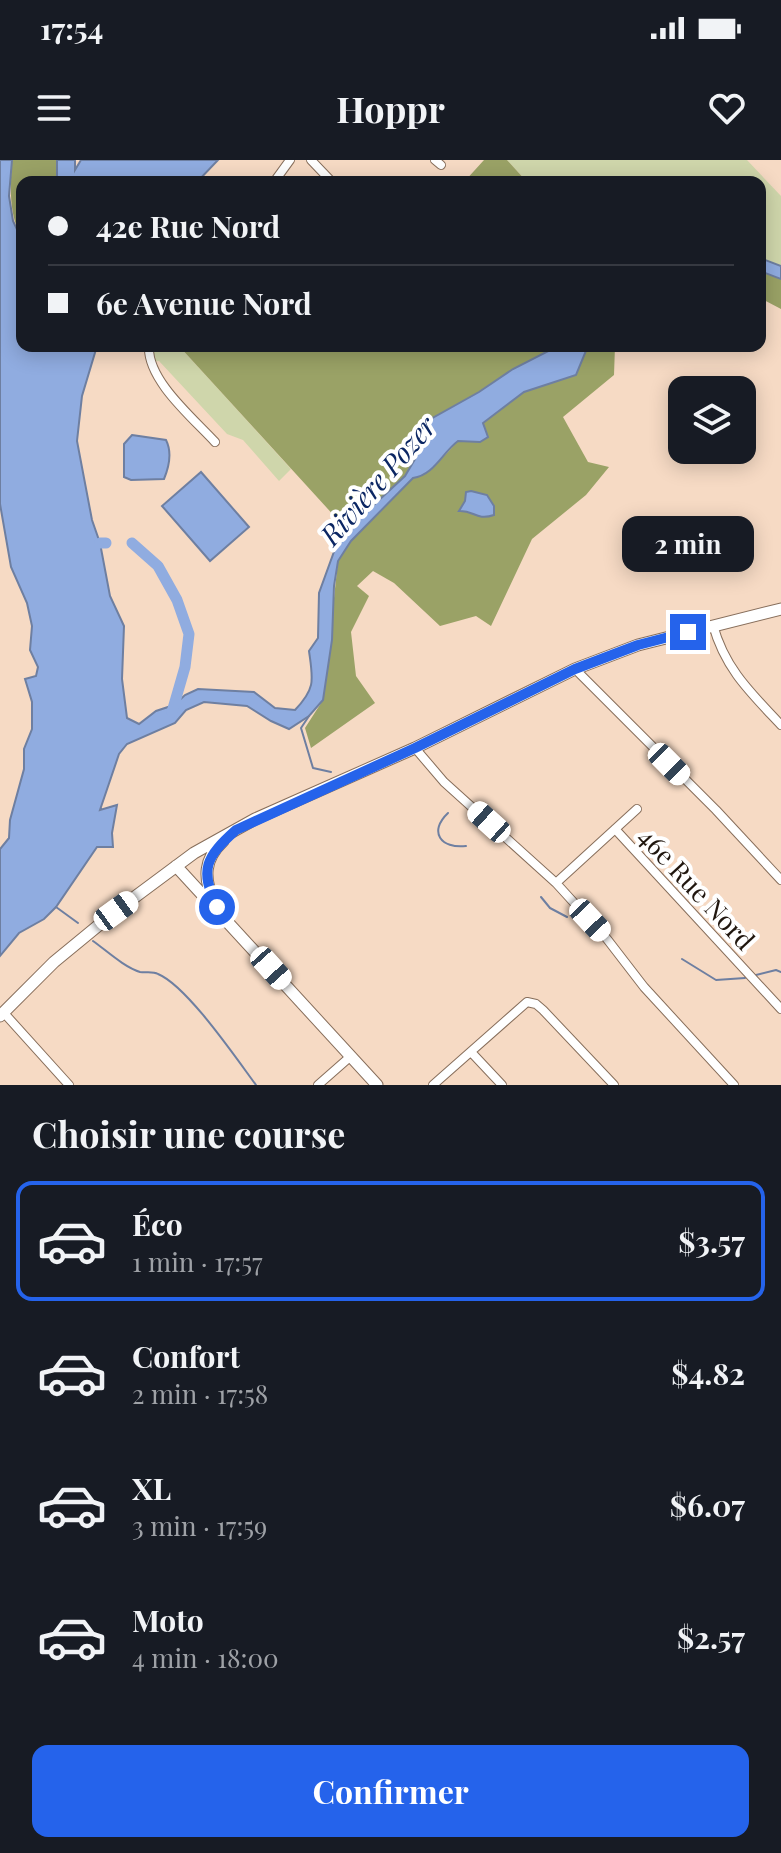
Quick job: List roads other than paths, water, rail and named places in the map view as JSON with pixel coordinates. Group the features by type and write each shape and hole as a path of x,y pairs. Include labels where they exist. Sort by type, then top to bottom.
{"main road":[{"path":"2,1014 69,950 194,853 236,830 415,748 575,669 638,645 781,609"},
{"path":"236,830 212,854 206,874 217,907 377,1085"},
{"path":"174,868 231,924"}],"street":[{"path":"311,160 326,176"},
{"path":"149,352 157,377 215,442"},
{"path":"713,625 729,666 781,725"},
{"path":"575,669 781,880"},
{"path":"415,748 444,782 556,883 607,939 644,987 734,1085"},
{"path":"556,883 637,809"},
{"name":"46e Rue Nord","path":"615,829 781,1009"},
{"path":"433,1085 527,1002 543,1010 614,1085"},
{"path":"2,1014 69,1085"},
{"path":"471,1052 502,1085"},
{"path":"318,1085 351,1056"}],"water":[{"path":"0,160 12,160 9,196 16,227 16,352 95,352 82,396 77,441 110,596 124,626 122,679 127,718 139,724 156,711 174,705 198,689 254,692 275,708 295,710 310,689 309,651 318,638 319,593 335,549 351,526 405,476 415,459 429,420 546,352 586,352 576,375 524,392 483,423 488,437 480,442 458,441 427,473 413,478 351,541 338,561 332,640 323,700 309,716 289,729 247,706 204,702 186,710 175,723 127,744 119,754 100,810 117,805 113,847 97,847 56,907 44,919 19,933 0,956 0,849 9,838 10,820 24,769 24,749 32,729 32,702 25,679 36,676 38,667 30,650 32,626 27,603 11,567 0,504"},
{"path":"57,160 75,160 75,170 81,160 218,160 203,176 57,176"},
{"path":"766,260 781,266 781,279 766,273"},
{"path":"132,435 166,440 169,460 164,479 131,480 124,477 124,444"},
{"path":"201,472 249,527 210,561 162,506"},
{"path":"466,492 487,495 494,506 494,515 483,517 459,511"}],"waterway":[{"path":"100,543 106,543"},
{"path":"132,543 158,566 177,600 189,634 185,667 172,712"},
{"path":"309,716 301,728 313,768 331,772"},
{"path":"448,813 439,827 440,838 450,845 466,846"},
{"path":"541,897 550,908 567,917"},
{"path":"56,907 78,923"},
{"path":"93,941 134,970 156,973 170,981 210,1024 256,1085"},
{"path":"682,959 716,980 745,978"},
{"path":"756,975 776,970 781,972"}],"water label":[{"name":"Rivière Pozer","path":"377,480"}]}
